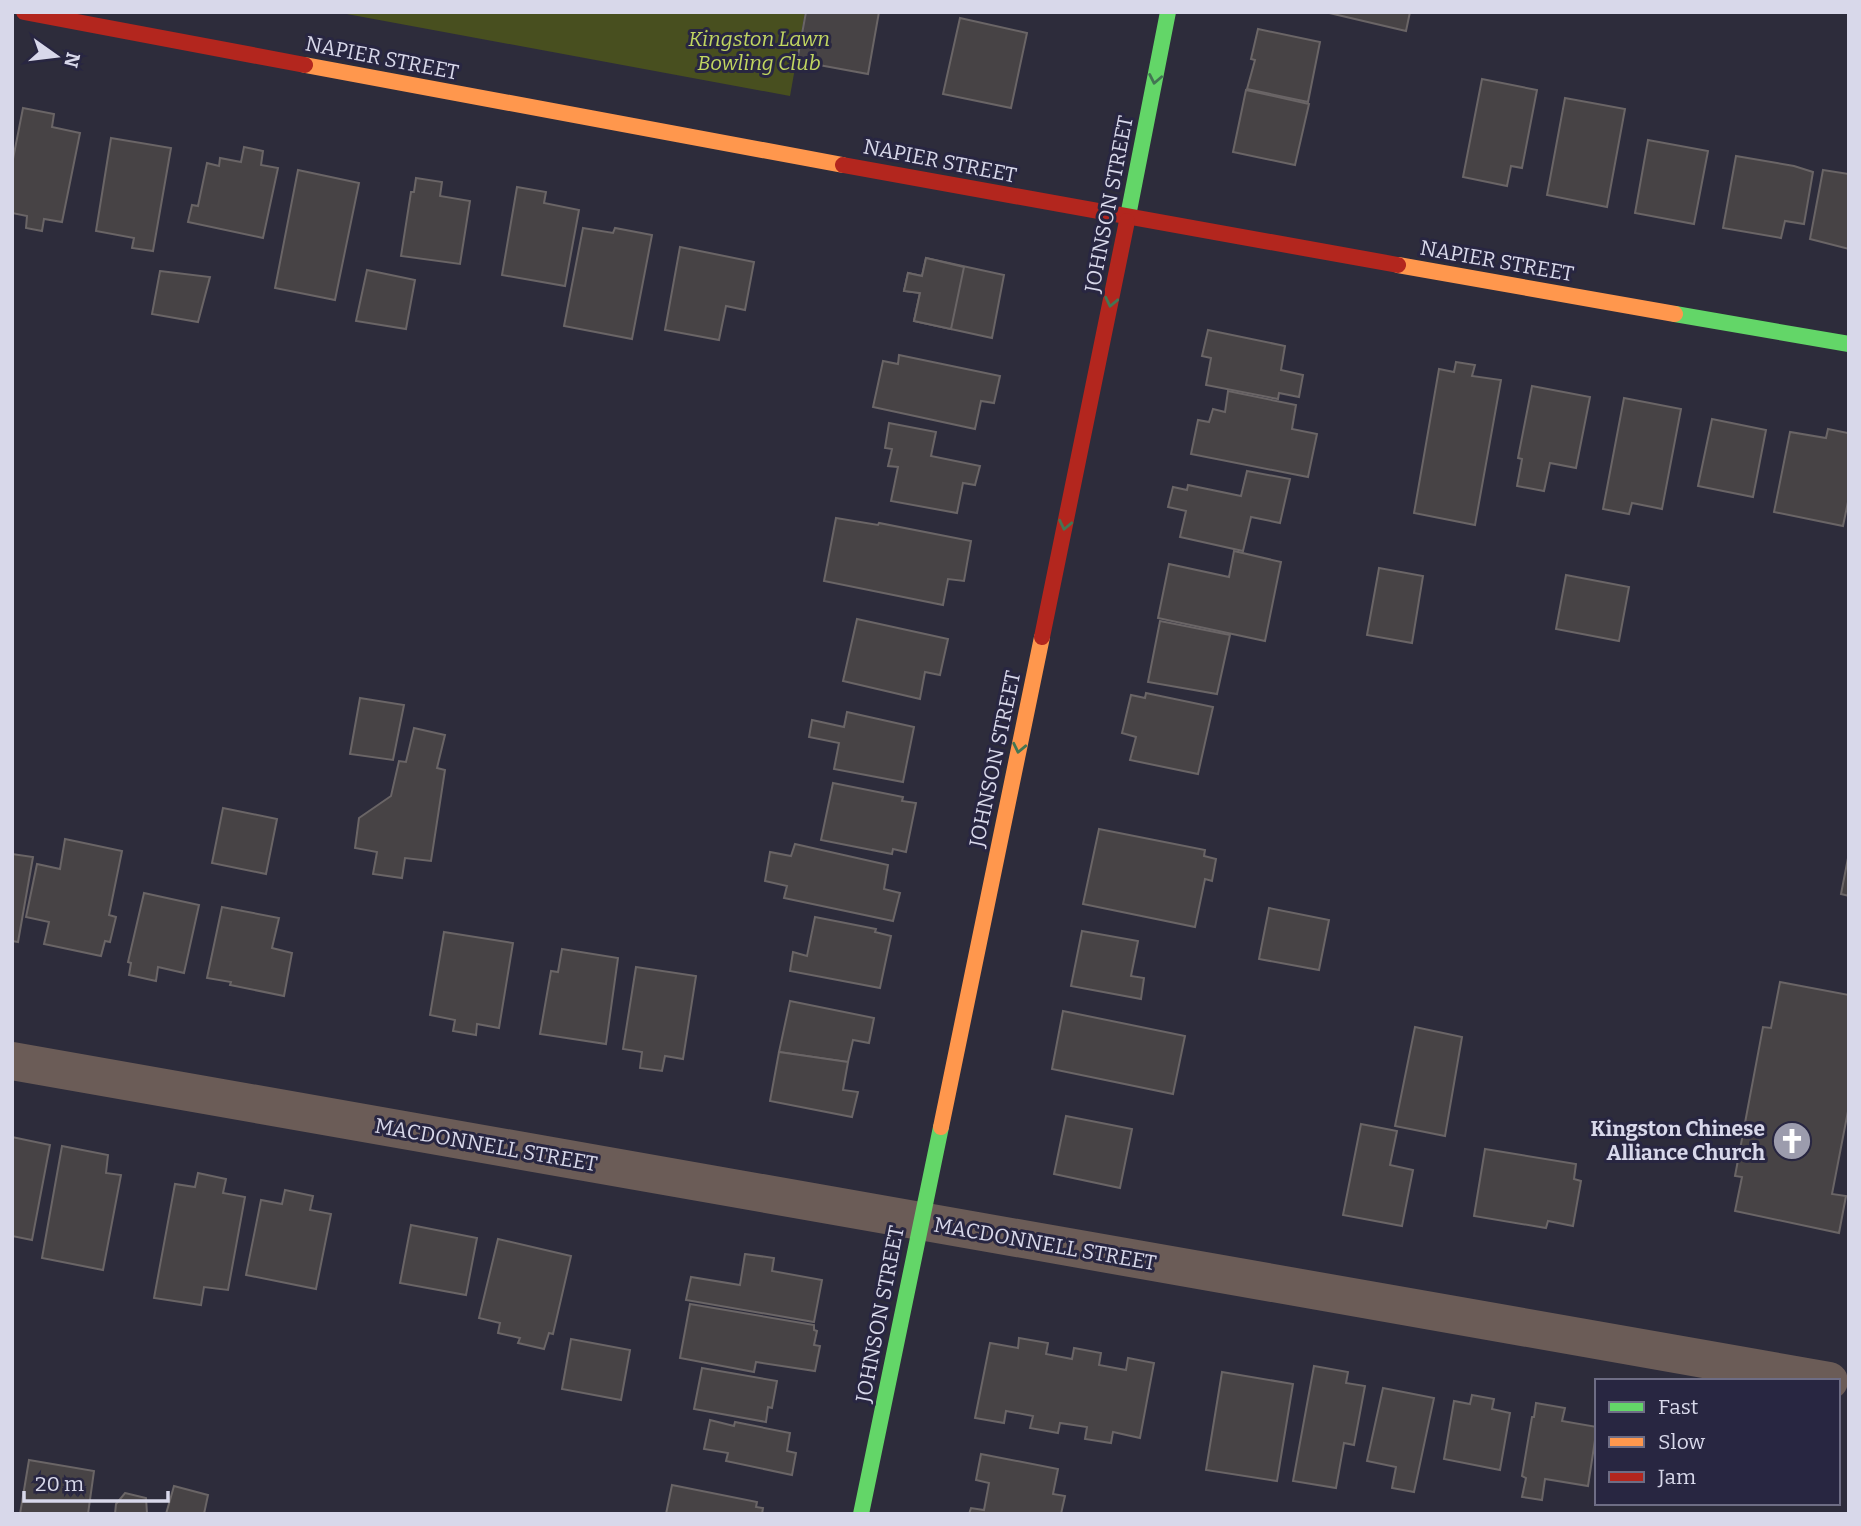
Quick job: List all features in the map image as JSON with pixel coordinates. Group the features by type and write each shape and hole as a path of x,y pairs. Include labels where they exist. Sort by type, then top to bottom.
{"street":[{"name":"NAPIER STREET","path":"24,12 1128,218 1849,344"},
{"name":"JOHNSON STREET","path":"861,1514 1168,12"},
{"name":"MACDONNELL STREET","path":"12,1060 1818,1379"}],"green space":[{"name":"Kingston Lawn Bowling Club","path":"336,12 805,12 790,96"}],"building":[{"path":"806,12 879,12 868,74 797,61"},
{"path":"1325,12 1410,12 1406,31"},
{"path":"960,18 1027,33 1011,108 943,94"},
{"path":"1258,29 1320,42 1308,102 1247,89 1255,60 1251,59"},
{"path":"1482,79 1537,90 1522,168 1511,166 1507,186 1463,177"},
{"path":"1246,90 1309,104 1295,165 1233,152"},
{"path":"1565,98 1625,109 1607,207 1547,195"},
{"path":"23,108 54,114 52,127 80,133 62,222 44,219 42,231 26,228 27,216 12,213 12,164"},
{"path":"111,138 171,148 153,251 132,248 134,238 96,231"},
{"path":"1648,140 1708,151 1694,224 1635,213"},
{"path":"244,147 263,151 261,165 278,168 263,238 188,222 192,205 198,206 207,163 219,166 220,158 241,162"},
{"path":"1736,156 1813,172 1804,224 1785,221 1781,238 1723,228"},
{"path":"298,170 359,183 335,300 275,288"},
{"path":"1823,170 1849,174 1849,249 1810,239"},
{"path":"416,178 442,182 440,196 470,201 460,264 401,256 411,192 414,192"},
{"path":"517,187 546,192 544,203 579,210 565,286 502,275"},
{"path":"583,228 613,233 615,228 652,235 632,339 564,326"},
{"path":"680,247 754,262 745,310 726,306 719,340 665,330"},
{"path":"926,258 1004,275 992,338 914,321 920,293 904,291 908,273 922,276"},
{"path":"926,258 964,267 951,329 914,321 920,293 904,291 908,273 922,276"},
{"path":"367,270 415,280 406,329 356,321"},
{"path":"160,271 210,277 198,322 152,314"},
{"path":"1208,330 1285,346 1281,370 1303,375 1299,397 1279,393 1278,399 1206,385 1211,358 1202,356"},
{"path":"899,355 1000,376 994,403 981,401 975,429 873,407 883,361 898,364"},
{"path":"1456,362 1475,365 1472,376 1501,380 1475,525 1414,513 1439,369 1454,372"},
{"path":"1532,386 1590,397 1576,468 1550,463 1544,491 1517,486 1522,459 1518,458"},
{"path":"1228,391 1296,405 1292,429 1317,434 1308,477 1191,454 1198,420 1209,422 1213,409 1225,412"},
{"path":"1624,398 1681,409 1662,509 1632,503 1629,514 1603,509"},
{"path":"1712,419 1766,430 1753,497 1698,486"},
{"path":"889,423 936,432 931,456 980,466 975,485 963,483 957,513 891,501 898,467 888,466 892,449 885,448"},
{"path":"1828,429 1848,433 1849,497 1843,526 1774,512 1790,432 1826,438"},
{"path":"1247,471 1290,479 1280,523 1251,517 1243,551 1180,537 1186,511 1168,507 1173,487 1187,490 1188,485 1241,496"},
{"path":"836,518 878,525 879,523 971,541 964,581 948,579 943,605 824,581"},
{"path":"1234,551 1281,562 1265,641 1158,618 1169,564 1229,577"},
{"path":"1379,568 1423,576 1412,643 1367,635"},
{"path":"1566,575 1629,587 1619,641 1556,629"},
{"path":"857,619 948,639 940,675 925,672 920,699 843,681"},
{"path":"1160,621 1230,635 1217,694 1148,682"},
{"path":"1146,693 1213,707 1198,774 1130,760 1136,737 1122,733 1131,695 1145,698"},
{"path":"360,698 404,705 393,760 350,754"},
{"path":"847,712 914,727 903,782 834,769 839,743 809,737 812,720 844,727"},
{"path":"414,728 445,735 437,768 445,770 431,861 405,858 402,878 373,874 377,852 355,848 359,818 391,796 399,761 406,762"},
{"path":"833,783 903,797 902,801 916,803 906,852 893,849 892,854 821,840"},
{"path":"223,808 277,819 266,874 212,863"},
{"path":"1099,829 1205,850 1204,856 1216,859 1212,881 1205,879 1195,927 1083,904"},
{"path":"65,839 122,851 109,915 116,917 110,942 105,941 101,956 44,944 49,922 26,917 37,864 60,869"},
{"path":"795,844 888,865 884,889 900,893 893,921 784,898 787,886 765,881 770,852 791,856"},
{"path":"1849,853 1849,896 1841,894"},
{"path":"12,854 33,857 18,942 12,941"},
{"path":"144,893 199,905 184,973 158,967 156,981 129,975 131,963 128,962"},
{"path":"222,907 279,918 272,948 292,953 284,996 207,978"},
{"path":"1269,908 1329,920 1319,970 1259,959"},
{"path":"815,917 876,929 875,932 891,936 880,988 790,971 793,952 807,956"},
{"path":"1082,931 1138,941 1131,976 1144,978 1141,999 1071,986"},
{"path":"444,932 513,943 499,1028 477,1024 476,1035 453,1031 455,1020 430,1015"},
{"path":"562,949 618,958 606,1044 540,1034 551,971 558,972"},
{"path":"636,967 696,976 683,1059 665,1056 662,1071 640,1068 642,1052 623,1049"},
{"name":"Kingston Chinese Alliance Church","path":"1780,982 1849,995 1849,1106 1832,1194 1846,1196 1839,1233 1735,1211 1742,1177 1735,1176 1763,1027 1771,1028"},
{"path":"790,1001 874,1018 869,1043 853,1040 848,1062 779,1052"},
{"path":"1063,1011 1185,1036 1173,1094 1052,1069"},
{"path":"1415,1027 1462,1037 1445,1136 1395,1126"},
{"path":"779,1052 848,1062 843,1090 858,1092 852,1117 770,1101"},
{"path":"1066,1116 1132,1129 1120,1188 1054,1174"},
{"path":"1361,1124 1397,1131 1390,1165 1413,1170 1402,1226 1343,1215"},
{"path":"12,1137 50,1145 32,1240 12,1236"},
{"path":"62,1146 108,1155 106,1173 121,1175 103,1270 42,1258"},
{"path":"1485,1149 1576,1164 1574,1179 1581,1181 1573,1226 1548,1221 1546,1228 1474,1216"},
{"path":"198,1173 226,1179 223,1193 245,1197 228,1290 204,1287 201,1305 154,1298 175,1184 195,1187"},
{"path":"285,1190 313,1196 310,1210 331,1214 316,1289 246,1275 261,1200 282,1204"},
{"path":"411,1225 477,1238 466,1295 400,1283"},
{"path":"498,1239 571,1256 553,1334 549,1333 544,1349 518,1343 520,1338 498,1333 500,1323 479,1318"},
{"path":"745,1254 774,1258 772,1271 822,1280 814,1322 686,1300 691,1277 740,1285"},
{"path":"690,1304 814,1325 814,1330 817,1331 814,1345 820,1346 815,1371 756,1362 754,1372 680,1358"},
{"path":"1019,1338 1048,1343 1046,1354 1072,1359 1074,1348 1101,1353 1099,1365 1126,1370 1128,1358 1154,1363 1140,1438 1113,1432 1111,1443 1085,1439 1087,1427 1060,1423 1058,1433 1030,1428 1033,1416 1006,1411 1004,1423 975,1418 990,1343 1018,1348"},
{"path":"571,1339 630,1350 621,1400 562,1389"},
{"path":"1314,1366 1348,1372 1346,1383 1365,1386 1354,1445 1344,1443 1336,1488 1293,1481"},
{"path":"702,1368 777,1381 772,1408 768,1407 766,1422 694,1409"},
{"path":"1222,1372 1293,1384 1277,1481 1206,1470"},
{"path":"1383,1388 1434,1398 1414,1492 1392,1488 1396,1467 1367,1461"},
{"path":"1472,1395 1494,1399 1492,1409 1510,1413 1500,1470 1444,1459 1454,1401 1470,1404"},
{"path":"1536,1403 1565,1408 1562,1421 1595,1427 1588,1486 1545,1479 1542,1500 1522,1497 1526,1478 1522,1476"},
{"path":"710,1420 790,1433 787,1451 796,1453 792,1475 726,1461 728,1453 704,1449"},
{"path":"981,1454 1058,1469 1053,1494 1065,1496 1061,1514 969,1514 971,1508 984,1510 989,1483 976,1480"},
{"path":"29,1460 94,1471 88,1514 20,1514"},
{"path":"672,1485 757,1502 756,1507 763,1508 762,1514 666,1514"},
{"path":"174,1486 208,1495 204,1514 166,1514"},
{"path":"125,1493 146,1498 149,1514 115,1514 116,1504"}],"traffic: fast":[{"path":"1127,221 1168,12"},
{"path":"1675,314 1849,344"},
{"path":"861,1514 941,1127"}],"traffic: slow":[{"path":"305,65 843,165"},
{"path":"1398,265 1675,314"},
{"path":"941,1127 1042,637"}],"traffic: jam":[{"path":"24,12 305,65"},
{"path":"843,165 1398,265"},
{"path":"1042,637 1127,221"}],"place":[{"name":"Kingston Chinese Alliance Church","path":"1792,1141"}]}
